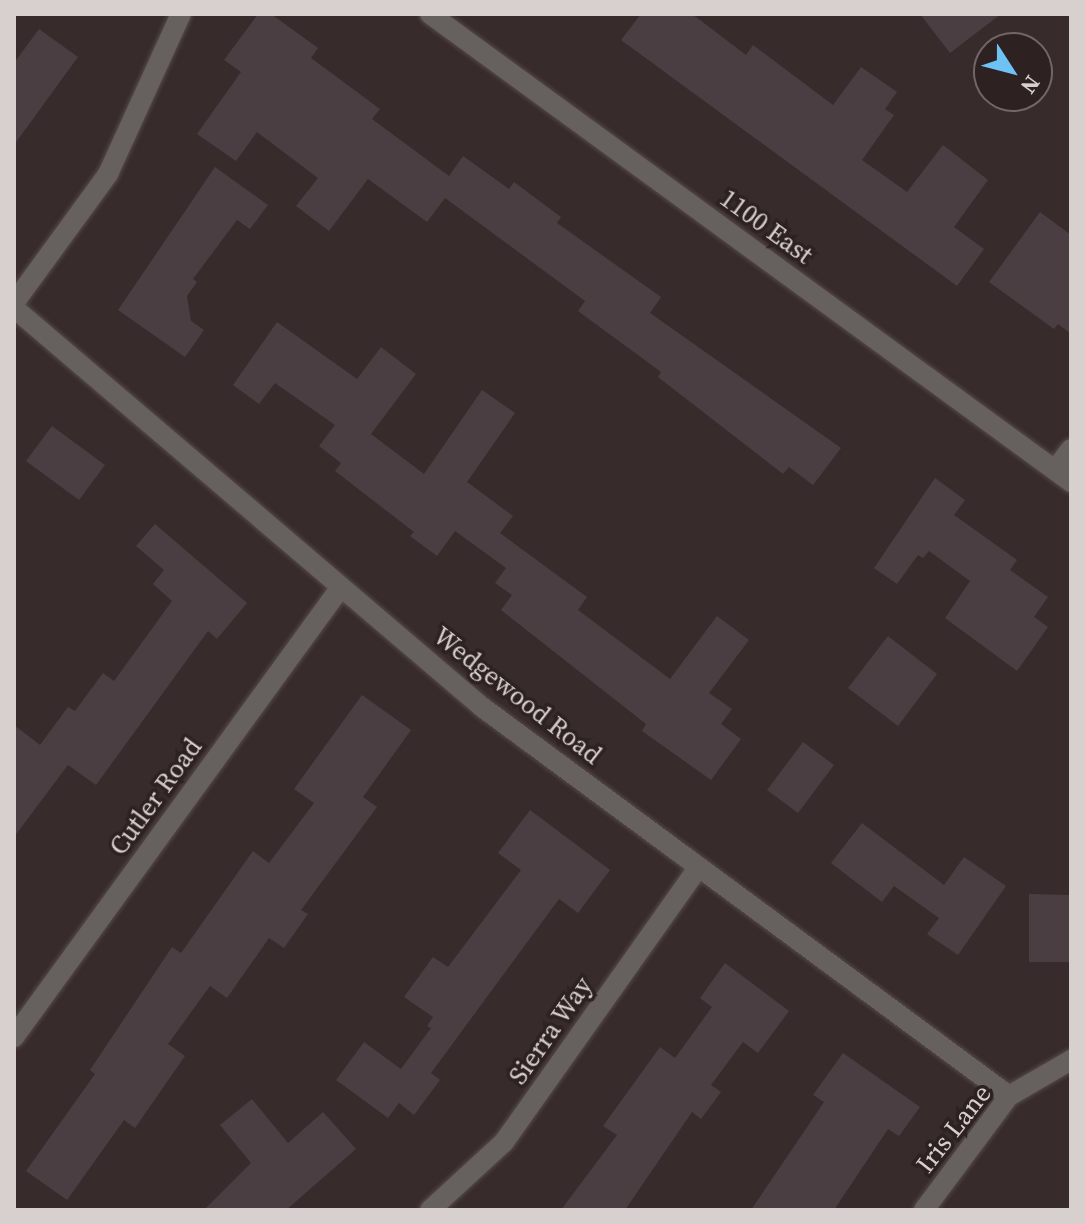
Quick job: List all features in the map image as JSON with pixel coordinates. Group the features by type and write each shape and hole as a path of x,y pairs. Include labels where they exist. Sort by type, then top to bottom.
{"street":[{"path":"14,306 108,174 181,14"},
{"name":"1100 East","path":"430,14 1063,476"},
{"name":"Wedgewood Road","path":"14,306 482,707 1009,1096"},
{"path":"1063,476 1071,449"},
{"name":"Cutler Road","path":"14,1037 341,587"},
{"name":"Sierra Way","path":"430,1210 504,1142 699,867"},
{"name":"Iris Lane","path":"924,1210 1009,1096 1071,1060"}],"building":[{"path":"258,14 271,14 318,48 311,58 380,109 372,119 449,176 463,156 509,189 514,182 561,217 557,223 661,297 650,313 841,448 813,485 789,467 783,474 658,377 661,372 578,311 585,301 445,198 427,222 368,179 329,231 296,206 318,178 257,132 236,161 197,134 241,72 224,60"},
{"path":"641,14 692,14 746,55 753,45 833,105 861,67 897,92 885,109 894,115 862,160 907,192 943,145 988,180 954,227 984,249 957,286 621,40"},
{"path":"920,14 1001,14 977,32 973,32 973,35 950,53"},
{"path":"39,29 78,57 14,145 14,63"},
{"path":"215,167 268,205 250,229 237,220 193,279 197,282 187,296 191,321 204,330 185,357 118,310"},
{"path":"1040,212 1071,235 1071,334 1058,324 1054,329 989,282"},
{"path":"277,322 357,379 381,347 416,374 371,434 424,474 482,390 515,413 467,482 513,516 500,533 587,597 578,610 670,679 717,616 749,640 709,693 732,709 721,724 741,739 711,780 642,731 646,724 501,610 512,595 495,583 506,568 455,531 437,556 410,536 414,532 335,471 341,463 319,446 335,425 275,383 259,404 233,385"},
{"path":"52,426 105,465 79,500 26,461"},
{"path":"935,478 965,500 954,515 1017,560 1010,570 1048,597 1034,617 1048,627 1017,671 945,618 970,581 929,551 923,558 918,555 897,584 874,568"},
{"path":"155,524 247,603 217,639 208,631 96,785 68,765 14,837 14,725 40,745 68,707 75,711 103,673 114,681 172,601 153,584 164,570 136,546"},
{"path":"888,636 937,674 898,726 848,688"},
{"path":"362,695 411,730 363,797 377,807 301,910 308,914 284,948 269,938 227,998 210,986 168,1044 185,1056 135,1128 124,1120 67,1200 26,1171 95,1074 90,1070 172,947 181,953 253,851 269,863 314,803 294,789"},
{"path":"803,742 834,765 798,813 767,790"},
{"path":"530,810 610,870 578,913 559,899 431,1073 440,1080 414,1115 399,1103 388,1118 336,1080 364,1042 401,1069 431,1028 427,1026 433,1017 404,997 433,957 448,967 521,870 498,853"},
{"path":"862,823 944,885 964,857 1006,886 958,955 927,934 939,918 894,886 882,902 831,863"},
{"path":"1029,894 1071,895 1071,962 1029,962"},
{"path":"725,963 789,1011 758,1053 743,1042 711,1085 721,1092 701,1119 692,1112 625,1210 561,1210 617,1135 603,1126 660,1047 675,1058 712,1007 700,998"},
{"path":"843,1053 920,1107 899,1136 888,1129 834,1210 751,1210 824,1102 813,1095"},
{"path":"252,1099 288,1143 323,1112 356,1149 286,1210 204,1210 251,1163 220,1125"}]}
